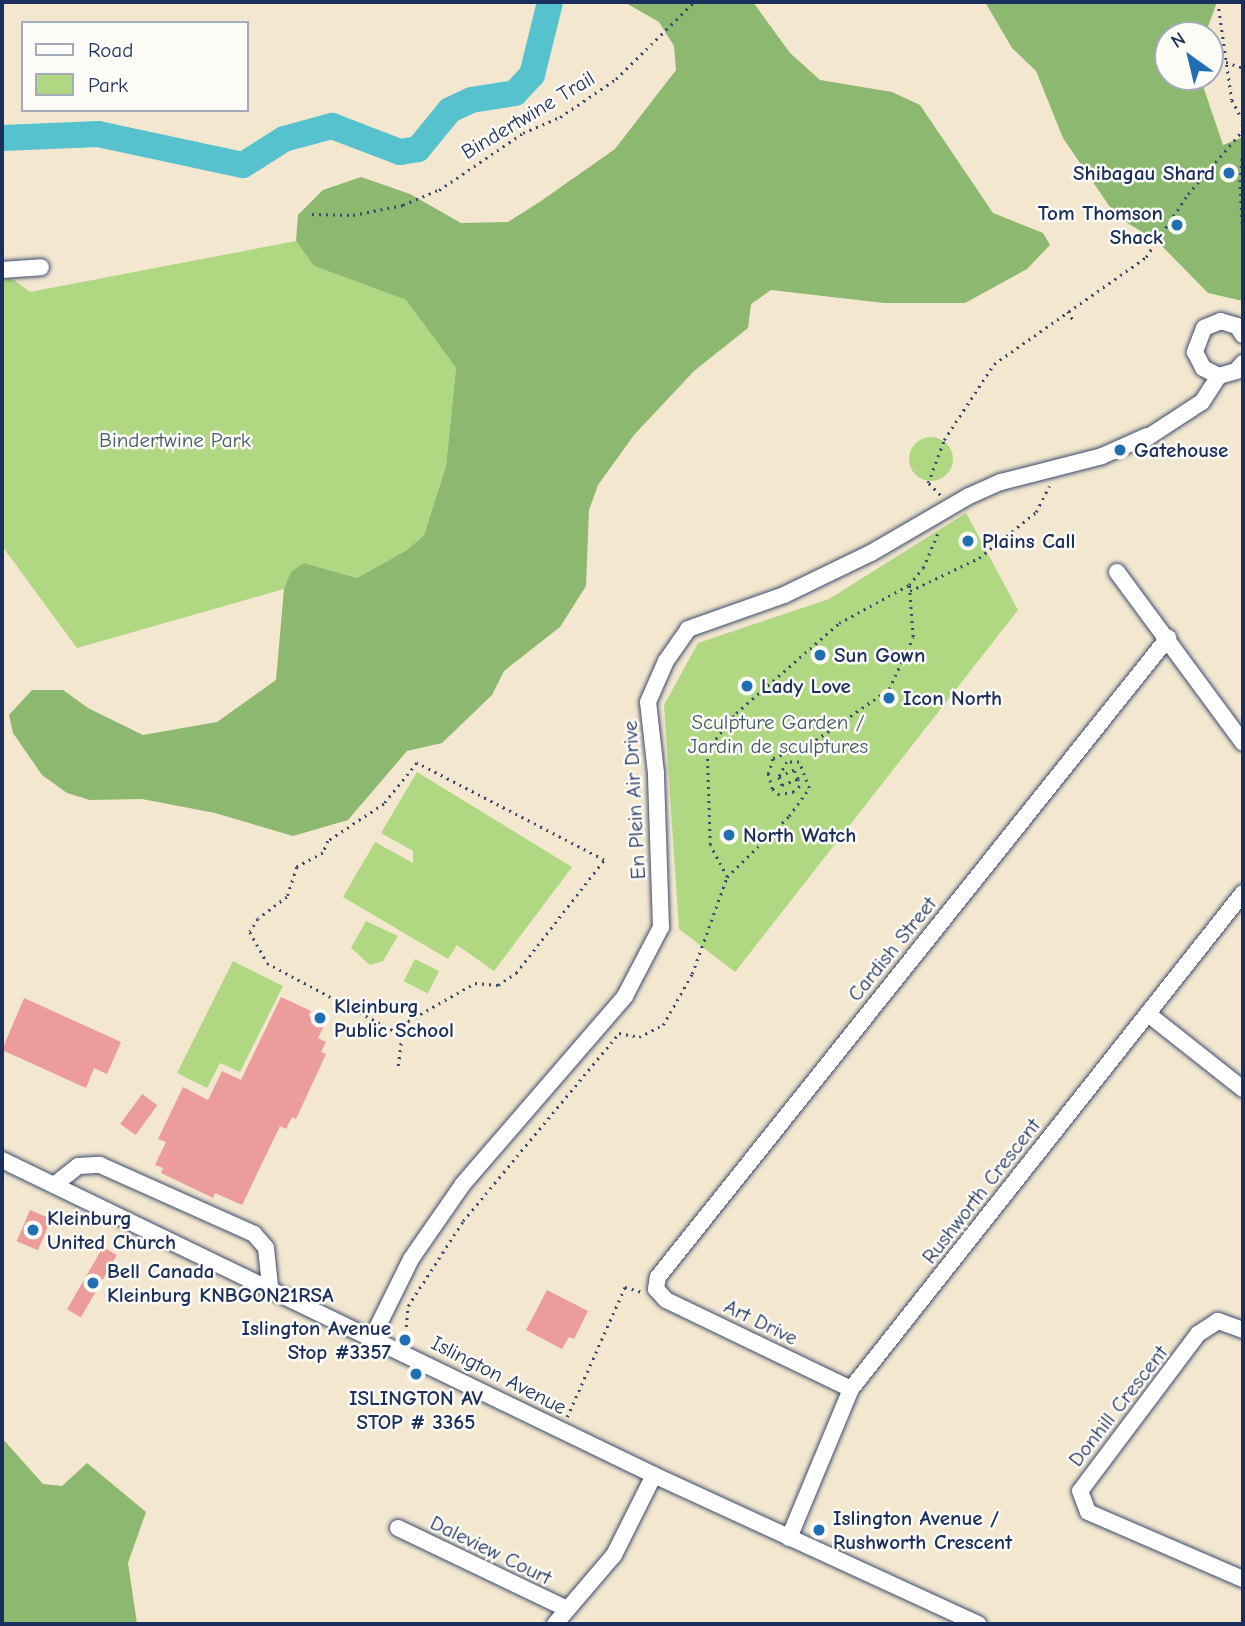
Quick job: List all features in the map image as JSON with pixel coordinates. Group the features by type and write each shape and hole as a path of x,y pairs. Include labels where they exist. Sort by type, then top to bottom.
{"street":[{"path":"2,270 41,267"},
{"path":"1243,335 1237,326 1221,321 1204,328 1195,342 1203,368 1219,376 1236,371 1243,363"},
{"name":"En Plein Air Drive","path":"373,1336 411,1259 463,1184 625,996 661,927 656,773 648,702 666,661 688,629 784,595 871,553 947,507 1001,482 1102,456 1147,436 1202,402 1219,376"},
{"path":"1117,572 1243,743"},
{"name":"Cardish Street","path":"656,1289 658,1277 1168,638"},
{"name":"Rushworth Crescent","path":"789,1538 851,1389 1243,893"},
{"path":"1148,1014 1243,1089"},
{"name":"Islington Avenue","path":"2,1160 373,1336 654,1475 978,1624"},
{"path":"54,1185 78,1166 100,1165 254,1234 266,1248 270,1287"},
{"name":"Art Drive","path":"656,1289 666,1300 851,1389"},
{"name":"Donhill Crescent","path":"1243,1330 1218,1321 1198,1334 1080,1491 1088,1512 1243,1579"},
{"path":"555,1624 614,1555 654,1475"},
{"name":"Daleview Court","path":"398,1528 567,1609"}],"path":[{"name":"Bindertwine Trail","path":"312,214 353,215 402,205 439,190 523,133 560,117 615,79 694,2"},
{"path":"1218,2 1227,49 1225,62 1232,100 1243,121"},
{"path":"1225,62 1243,68"},
{"path":"727,877 710,845 707,750 736,713 839,623 909,585 923,568 947,507 928,483 944,440 994,364 1146,257 1188,194 1243,131"},
{"path":"1243,152 1243,235"},
{"path":"1068,311 1075,323"},
{"path":"910,591 979,558 1036,512 1058,469"},
{"path":"779,777 794,770 800,786 794,792 779,795 772,789 768,774 773,758 810,744 889,689 913,637 909,585"},
{"path":"406,1327 408,1306 463,1221 582,1076 619,1033 639,1037 663,1026 692,974 727,877 789,816 809,788 799,762 787,762 779,777 782,785 798,779"},
{"path":"398,1066 402,1034 408,1021 475,983 498,985 516,973 604,860 417,763 384,804 328,841 323,853 297,867 287,897 258,919 250,932 267,963 402,1034"},
{"path":"561,1430 625,1287 639,1293 656,1289"}],"green space":[{"path":"624,2 753,2 790,53 820,80 892,92 920,105 993,213 1043,233 1050,245 1027,269 965,303 884,303 771,290 751,304 748,328 694,371 634,435 598,485 589,510 586,586 560,627 504,671 492,695 442,743 407,751 348,820 293,836 215,813 142,799 90,800 67,793 42,775 13,733 9,715 32,690 63,690 88,708 143,735 217,722 276,680 284,589 291,572 304,563 357,578 407,550 424,535 446,466 456,368 406,300 314,266 296,241 298,215 323,190 361,177 410,194 461,223 508,222 541,201 615,149 676,70 674,46 659,22"},
{"path":"985,2 1217,2 1210,21 1154,21 1154,91 1205,91 1223,145 1243,137 1243,301 1208,293 1157,241 1116,216 1063,138 1036,71 1012,48"},
{"name":"Bindertwine Park","path":"296,241 314,266 406,300 456,368 446,466 424,535 407,550 357,578 304,563 291,573 284,589 77,648 2,546 2,282 10,277 30,292"},
{"path":"931,437 946,444 953,459 946,474 931,481 916,474 909,459 916,444"},
{"name":"Sculpture Garden / Jardin de sculptures","path":"966,513 1018,610 735,972 679,929 664,705 698,643 829,599"},
{"path":"417,772 572,867 494,971 457,945 448,959 343,897 375,842 413,863 413,851 381,833"},
{"path":"366,921 398,936 383,961 370,965 351,948"},
{"path":"415,959 439,971 428,994 404,981"},
{"path":"233,961 283,986 240,1072 220,1063 207,1088 177,1073"},
{"path":"2,1438 43,1484 62,1486 87,1463 146,1512 128,1563 137,1624 2,1624"}],"building":[{"path":"281,997 311,1011 309,1016 325,1024 318,1038 326,1042 321,1052 326,1054 296,1119 292,1117 286,1129 280,1126 242,1205 215,1193 213,1198 161,1173 163,1168 155,1165 166,1142 158,1139 183,1087 208,1100 222,1071 241,1080"},
{"path":"24,998 121,1042 107,1074 94,1068 86,1088 2,1050"},
{"path":"142,1094 157,1105 136,1135 120,1124"},
{"name":"Kleinburg United Church","path":"30,1210 51,1219 38,1250 17,1241"},
{"name":"Bell Canada Kleinburg KNBGON21RSA","path":"103,1247 117,1255 81,1317 67,1309"},
{"path":"547,1290 588,1311 574,1339 569,1337 562,1349 526,1330"}],"waterway":[{"path":"2,138 98,134 243,165 284,139 332,126 400,152 418,149 450,110 471,100 515,93 532,75 550,2"}],"place":[{"name":"Shibagau Shard","path":"1229,173"},
{"name":"Tom Thomson Shack","path":"1177,225"},
{"name":"Gatehouse","path":"1120,450"},
{"name":"Plains Call","path":"968,541"},
{"name":"Sun Gown","path":"820,655"},
{"name":"Lady Love","path":"747,686"},
{"name":"Icon North","path":"889,698"},
{"name":"North Watch","path":"729,835"},
{"name":"Kleinburg Public School","path":"320,1018"},
{"name":"Kleinburg United Church","path":"33,1230"},
{"name":"Bell Canada Kleinburg KNBGON21RSA","path":"93,1283"},
{"name":"Islington Avenue Stop #3357","path":"405,1340"},
{"name":"ISLINGTON AV STOP # 3365","path":"416,1374"},
{"name":"Islington Avenue / Rushworth Crescent","path":"819,1530"}]}
